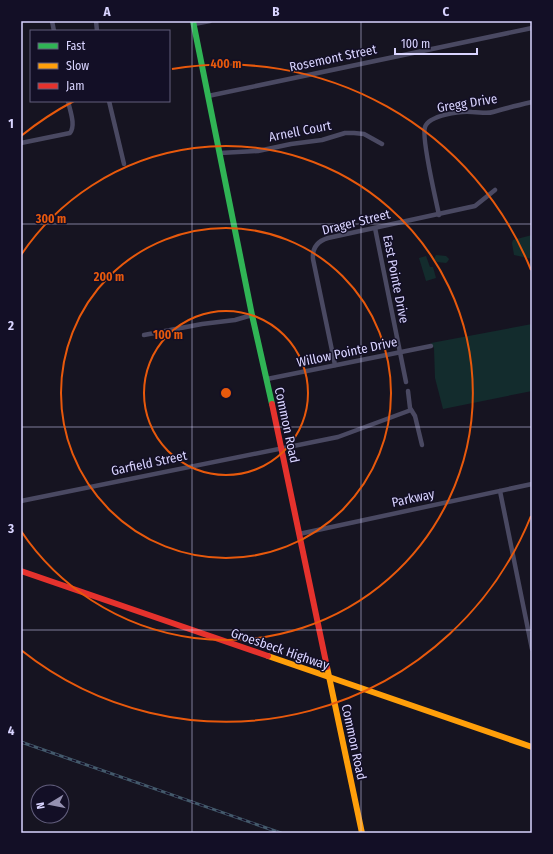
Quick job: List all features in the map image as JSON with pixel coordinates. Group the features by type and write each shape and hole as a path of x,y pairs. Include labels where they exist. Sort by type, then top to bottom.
{"street":[{"path":"194,22 210,21"},
{"name":"Common Road","path":"194,22 252,315 267,379 298,534 362,833"},
{"name":"Rosemont Street","path":"208,96 532,28"},
{"path":"21,143 70,133 73,125 68,102"},
{"path":"109,102 124,164"},
{"name":"Gregg Drive","path":"439,215 424,133 426,125 430,120 435,117 463,112 493,112 532,102"},
{"name":"Arnell Court","path":"220,153 258,150 322,140 339,135 354,133 364,134 382,144"},
{"name":"Drager Street","path":"335,365 313,259 316,246 322,240 475,206 495,190"},
{"name":"East Pointe Drive","path":"374,228 406,382"},
{"path":"144,335 202,324 235,320 252,315"},
{"name":"Willow Pointe Drive","path":"267,379 431,346"},
{"path":"408,391 411,410 415,416 422,445"},
{"name":"Garfield Street","path":"21,501 338,437 411,410"},
{"name":"Parkway","path":"298,534 532,484"},
{"path":"500,491 532,649"},
{"name":"Groesbeck Highway","path":"21,571 532,747"}],"green space":[{"path":"532,235 532,245 530,247 532,259 514,255 513,240"},
{"path":"436,255 446,256 449,259 446,263 437,262 434,259"},
{"path":"426,256 430,267 433,267 436,278 426,281 419,258"},
{"path":"532,324 532,391 443,409 435,378 434,348 431,343"}],"railway":[{"path":"21,742 281,833"}],"traffic: fast":[{"path":"193,21 252,315 272,404"}],"traffic: slow":[{"path":"268,656 532,747"},
{"path":"327,667 362,833"}],"traffic: jam":[{"path":"272,404 327,667"},
{"path":"21,571 268,656"}]}
